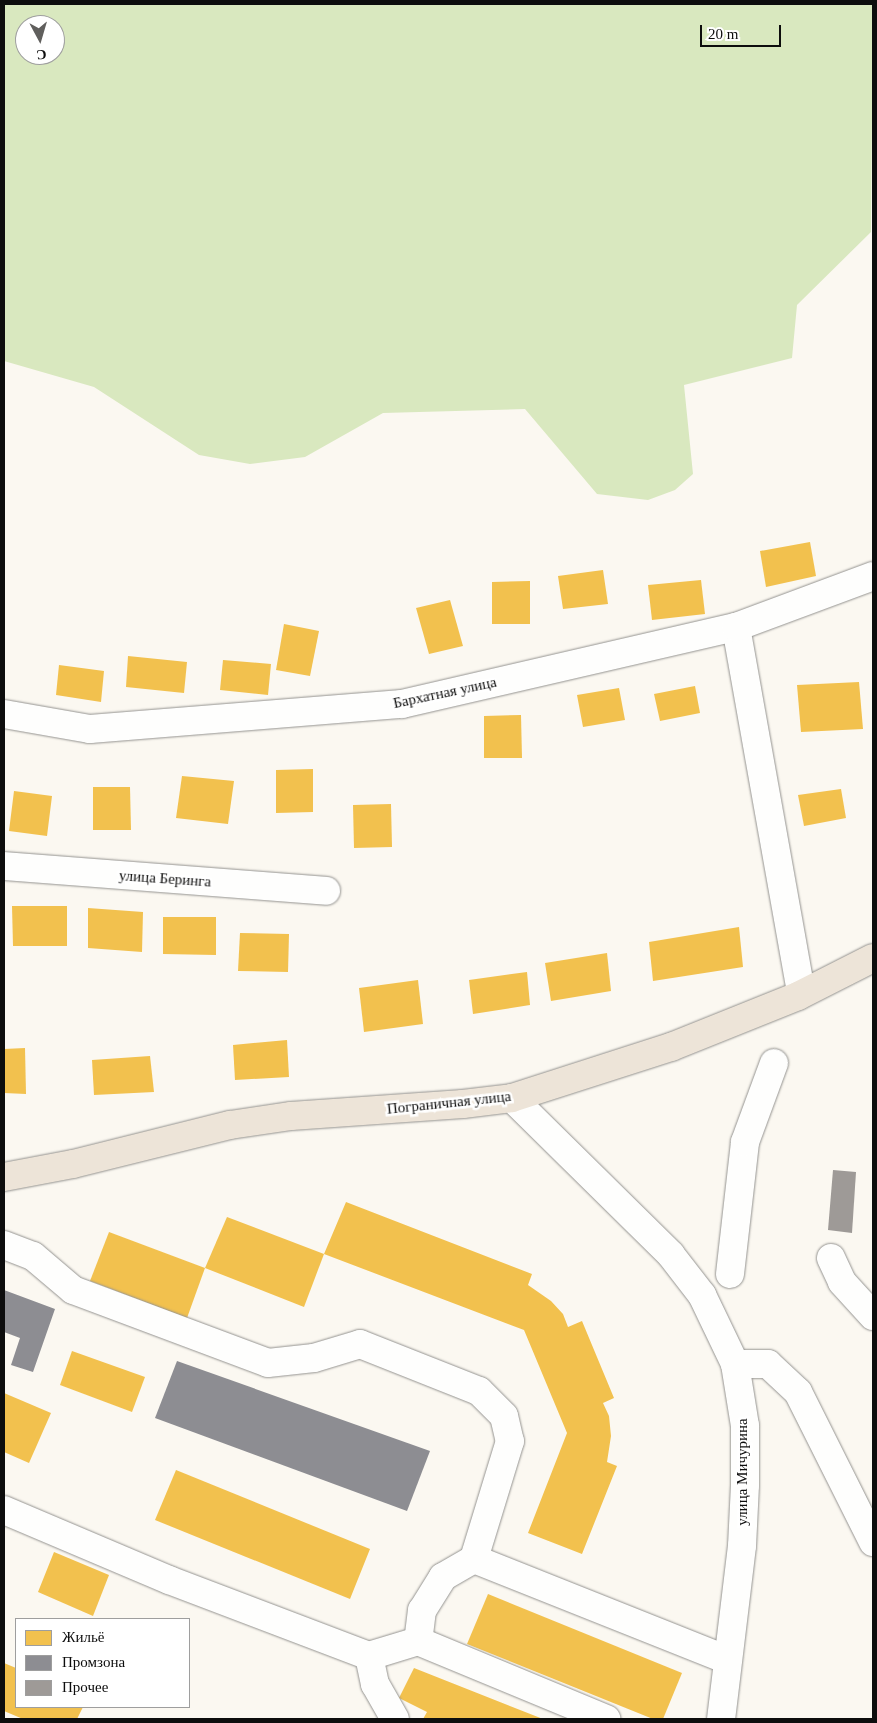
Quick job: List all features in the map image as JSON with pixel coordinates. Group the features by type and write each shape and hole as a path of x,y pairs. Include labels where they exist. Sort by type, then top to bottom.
{"main road":[{"name":"Пограничная улица","path":"4,1177 73,1164 230,1125 291,1116 463,1104 512,1098 671,1047 801,992 873,958"}],"street":[{"name":"Бархатная улица","path":"4,714 90,729 402,704 736,627 873,576"},
{"path":"736,627 801,992"},
{"name":"улица Беринга","path":"4,866 326,891"},
{"path":"730,1274 745,1142 774,1063"},
{"name":"улица Мичурина","path":"512,1098 671,1255 702,1295 735,1364 745,1426 745,1485 721,1719"},
{"path":"4,1245 33,1256 73,1290 268,1363 314,1358 360,1344 479,1391 504,1416 510,1441 474,1559 443,1577 422,1610 418,1641"},
{"path":"830,1258 842,1282 873,1316"},
{"path":"735,1364 768,1364 798,1392 873,1542"},
{"path":"4,1510 170,1580 369,1656 418,1641 606,1719"},
{"path":"474,1559 728,1660"},
{"path":"369,1656 375,1684 395,1719"}],"green space":[{"path":"4,4 873,4 871,232 797,305 792,358 684,385 693,474 675,490 648,500 597,494 525,409 383,413 305,457 250,464 199,455 94,387 4,361"}],"building: Жильё":[{"path":"810,542 816,576 766,587 760,551"},
{"path":"603,570 608,604 563,609 558,576"},
{"path":"701,580 705,614 652,620 648,585"},
{"path":"530,581 530,624 492,624 492,582"},
{"path":"450,600 463,646 429,654 416,608"},
{"path":"284,624 319,631 310,676 276,670"},
{"path":"128,656 187,662 184,693 126,687"},
{"path":"223,660 271,664 268,695 220,690"},
{"path":"59,665 104,671 101,702 56,695"},
{"path":"859,682 863,729 801,732 797,685"},
{"path":"695,686 700,713 660,721 654,694"},
{"path":"619,688 625,720 583,727 577,695"},
{"path":"521,715 522,758 484,758 484,716"},
{"path":"313,769 313,812 276,813 276,770"},
{"path":"182,776 234,781 228,824 176,818"},
{"path":"93,787 130,787 131,830 93,830"},
{"path":"841,789 846,818 804,826 798,795"},
{"path":"14,791 52,796 47,836 9,831"},
{"path":"391,804 392,847 354,848 353,805"},
{"path":"12,906 67,906 67,946 13,946"},
{"path":"88,908 143,912 142,952 88,948"},
{"path":"163,917 216,917 216,955 163,954"},
{"path":"739,927 743,967 653,981 649,942"},
{"path":"240,933 289,934 288,972 238,971"},
{"path":"607,953 611,991 551,1001 545,963"},
{"path":"527,972 530,1005 473,1014 469,980"},
{"path":"418,980 423,1024 364,1032 359,988"},
{"path":"287,1040 289,1077 235,1080 233,1045"},
{"path":"25,1048 26,1094 4,1093 4,1049"},
{"path":"150,1056 154,1092 94,1095 92,1060"},
{"path":"346,1202 532,1274 528,1285 551,1301 563,1314 568,1327 582,1321 614,1398 603,1403 609,1416 611,1436 607,1462 617,1466 582,1554 528,1533 567,1433 524,1330 324,1254"},
{"path":"227,1217 324,1254 304,1307 205,1268"},
{"path":"109,1232 205,1268 187,1318 90,1281"},
{"path":"72,1351 145,1377 132,1412 60,1385"},
{"path":"4,1393 51,1413 29,1463 4,1452"},
{"path":"176,1470 370,1549 350,1599 155,1520"},
{"path":"54,1552 109,1575 93,1616 38,1592"},
{"path":"488,1594 682,1673 663,1719 653,1719 467,1644"},
{"path":"4,1663 15,1668 15,1708 82,1708 77,1719 23,1719 4,1711"},
{"path":"414,1668 543,1719 423,1719 427,1712 399,1698"}],"building: Промзона":[{"path":"4,1290 55,1309 33,1372 11,1365 20,1338 4,1332"},
{"path":"177,1361 430,1451 407,1511 155,1418"}],"building: Прочее":[{"path":"833,1170 856,1172 852,1233 828,1230"}]}
